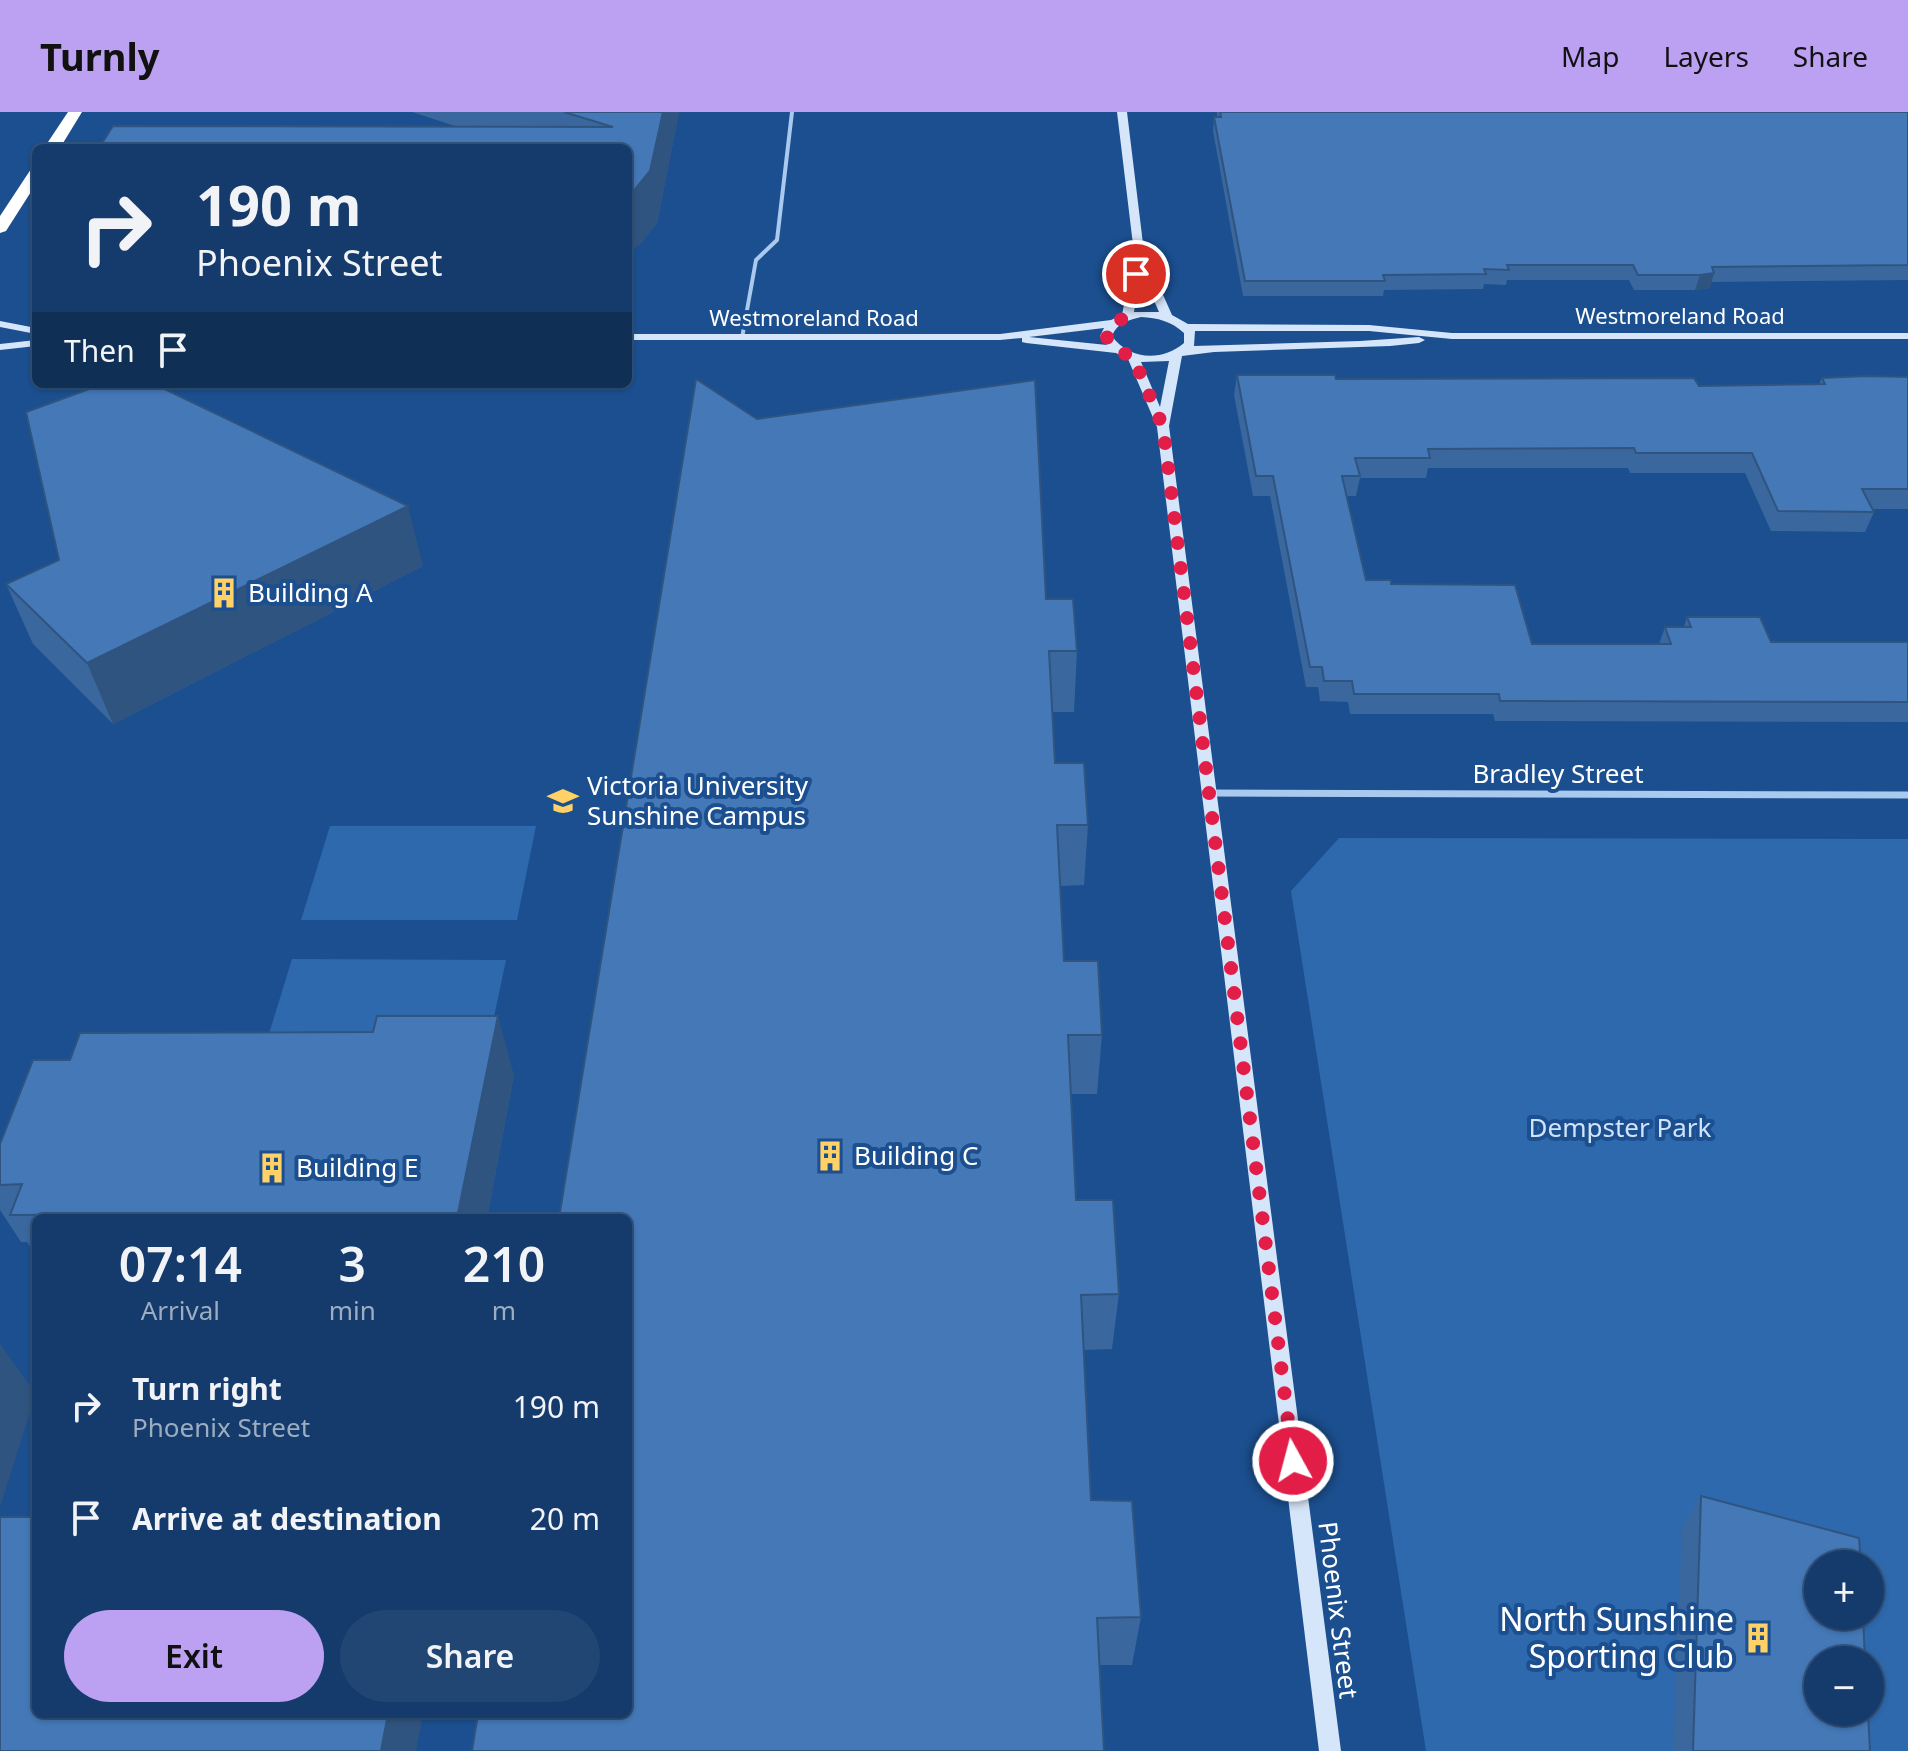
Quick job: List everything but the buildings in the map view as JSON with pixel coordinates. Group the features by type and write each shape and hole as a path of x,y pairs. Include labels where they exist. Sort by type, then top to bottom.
{"highway":[{"path":"55,144 75,112"},
{"path":"2,222 32,178"}],"street":[{"path":"1122,112 1139,252 1167,317"},
{"path":"1139,252 1128,316 1167,317 1185,327"},
{"name":"Westmoreland Road","path":"1000,337 1114,323 1128,316"},
{"path":"1114,323 1106,336 1116,350"},
{"path":"0,324 32,330"},
{"name":"Westmoreland Road","path":"1185,327 1369,328 1452,336 1908,336"},
{"name":"Phoenix Street","path":"1163,427 1181,352 1191,338 1185,327"},
{"name":"Westmoreland Road","path":"632,337 1000,337 1116,350 1133,357 1156,359 1181,352 1259,345 1308,348 1452,336"},
{"path":"0,347 32,343"},
{"name":"Phoenix Street","path":"1133,357 1163,427 1330,1751"},
{"name":"Bradley Street","path":"1208,793 1908,795"}],"lane":[{"path":"742,338 756,260 777,240 792,112"}],"green space":[{"path":"330,826 536,826 517,920 301,920"},
{"name":"Dempster Park","path":"1339,838 1908,839 1908,1751 1426,1751 1291,891"},
{"path":"292,959 506,960 490,1036 268,1037"}],"place":[{"name":"Building A","path":"224,593"},
{"name":"Victoria University Sunshine Campus","path":"563,801"},
{"name":"Building C","path":"830,1156"},
{"name":"Building E","path":"272,1168"},
{"name":"North Sunshine Sporting Club","path":"1758,1638"}],"route":[{"path":"1136,274 1128,316 1114,323 1106,336 1116,350 1133,357 1163,427 1293,1461"}]}
